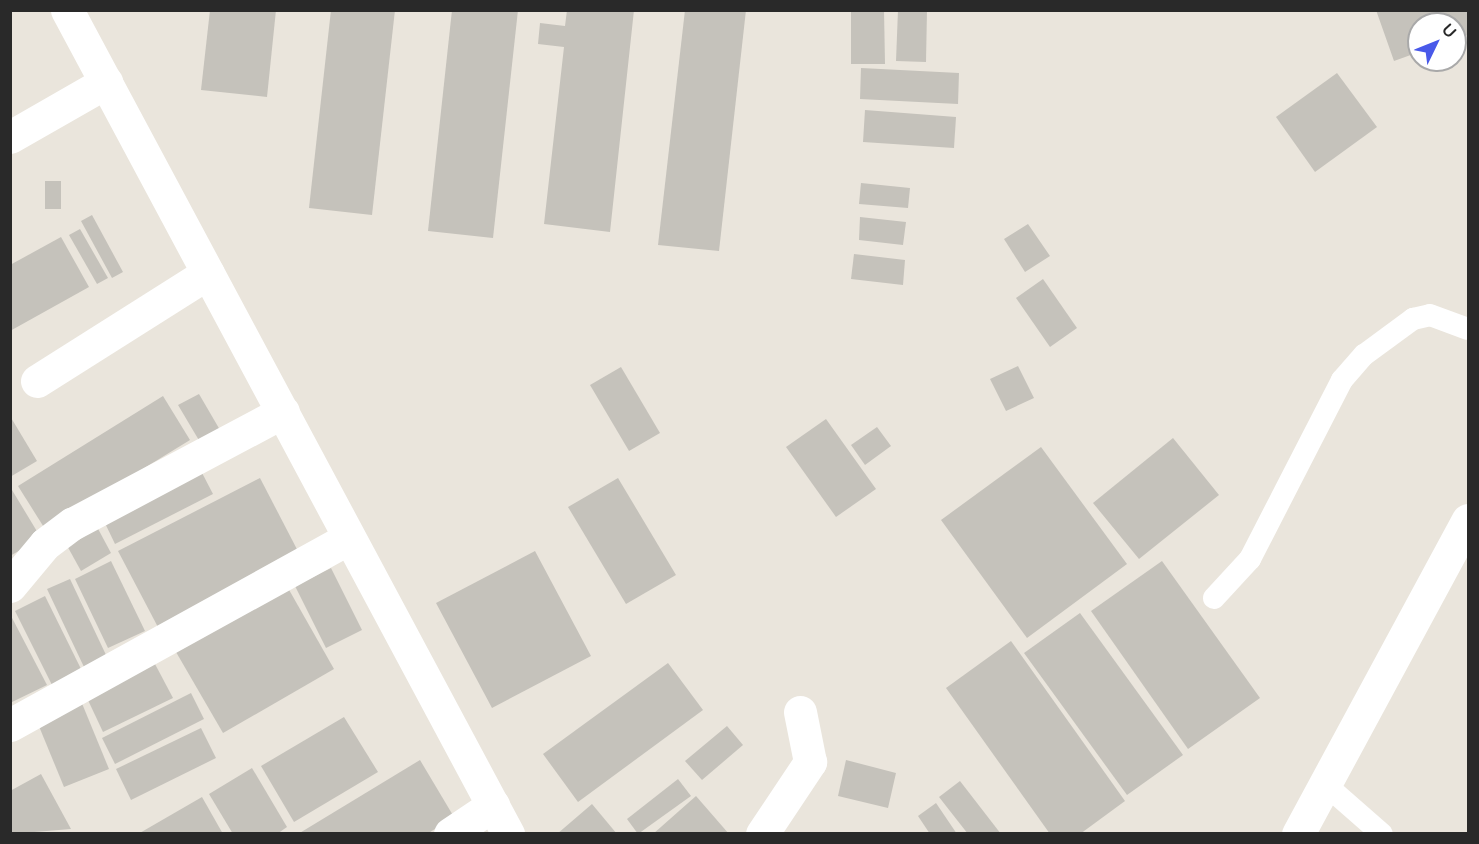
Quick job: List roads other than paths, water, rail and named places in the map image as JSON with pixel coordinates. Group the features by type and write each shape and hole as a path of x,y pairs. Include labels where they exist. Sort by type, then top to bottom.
{"street":[{"path":"67,10 283,412 347,539 508,834"},
{"path":"10,137 106,82"},
{"path":"38,381 208,273"},
{"path":"10,586 45,544 72,524 283,412"},
{"path":"1298,834 1468,520"},
{"path":"10,725 347,539"},
{"path":"762,834 810,762 800,712"},
{"path":"450,834 493,805"}],"lane":[{"path":"1214,598 1250,560 1342,380 1364,355 1413,319 1431,315 1468,329"},
{"path":"1326,785 1382,834"}]}
